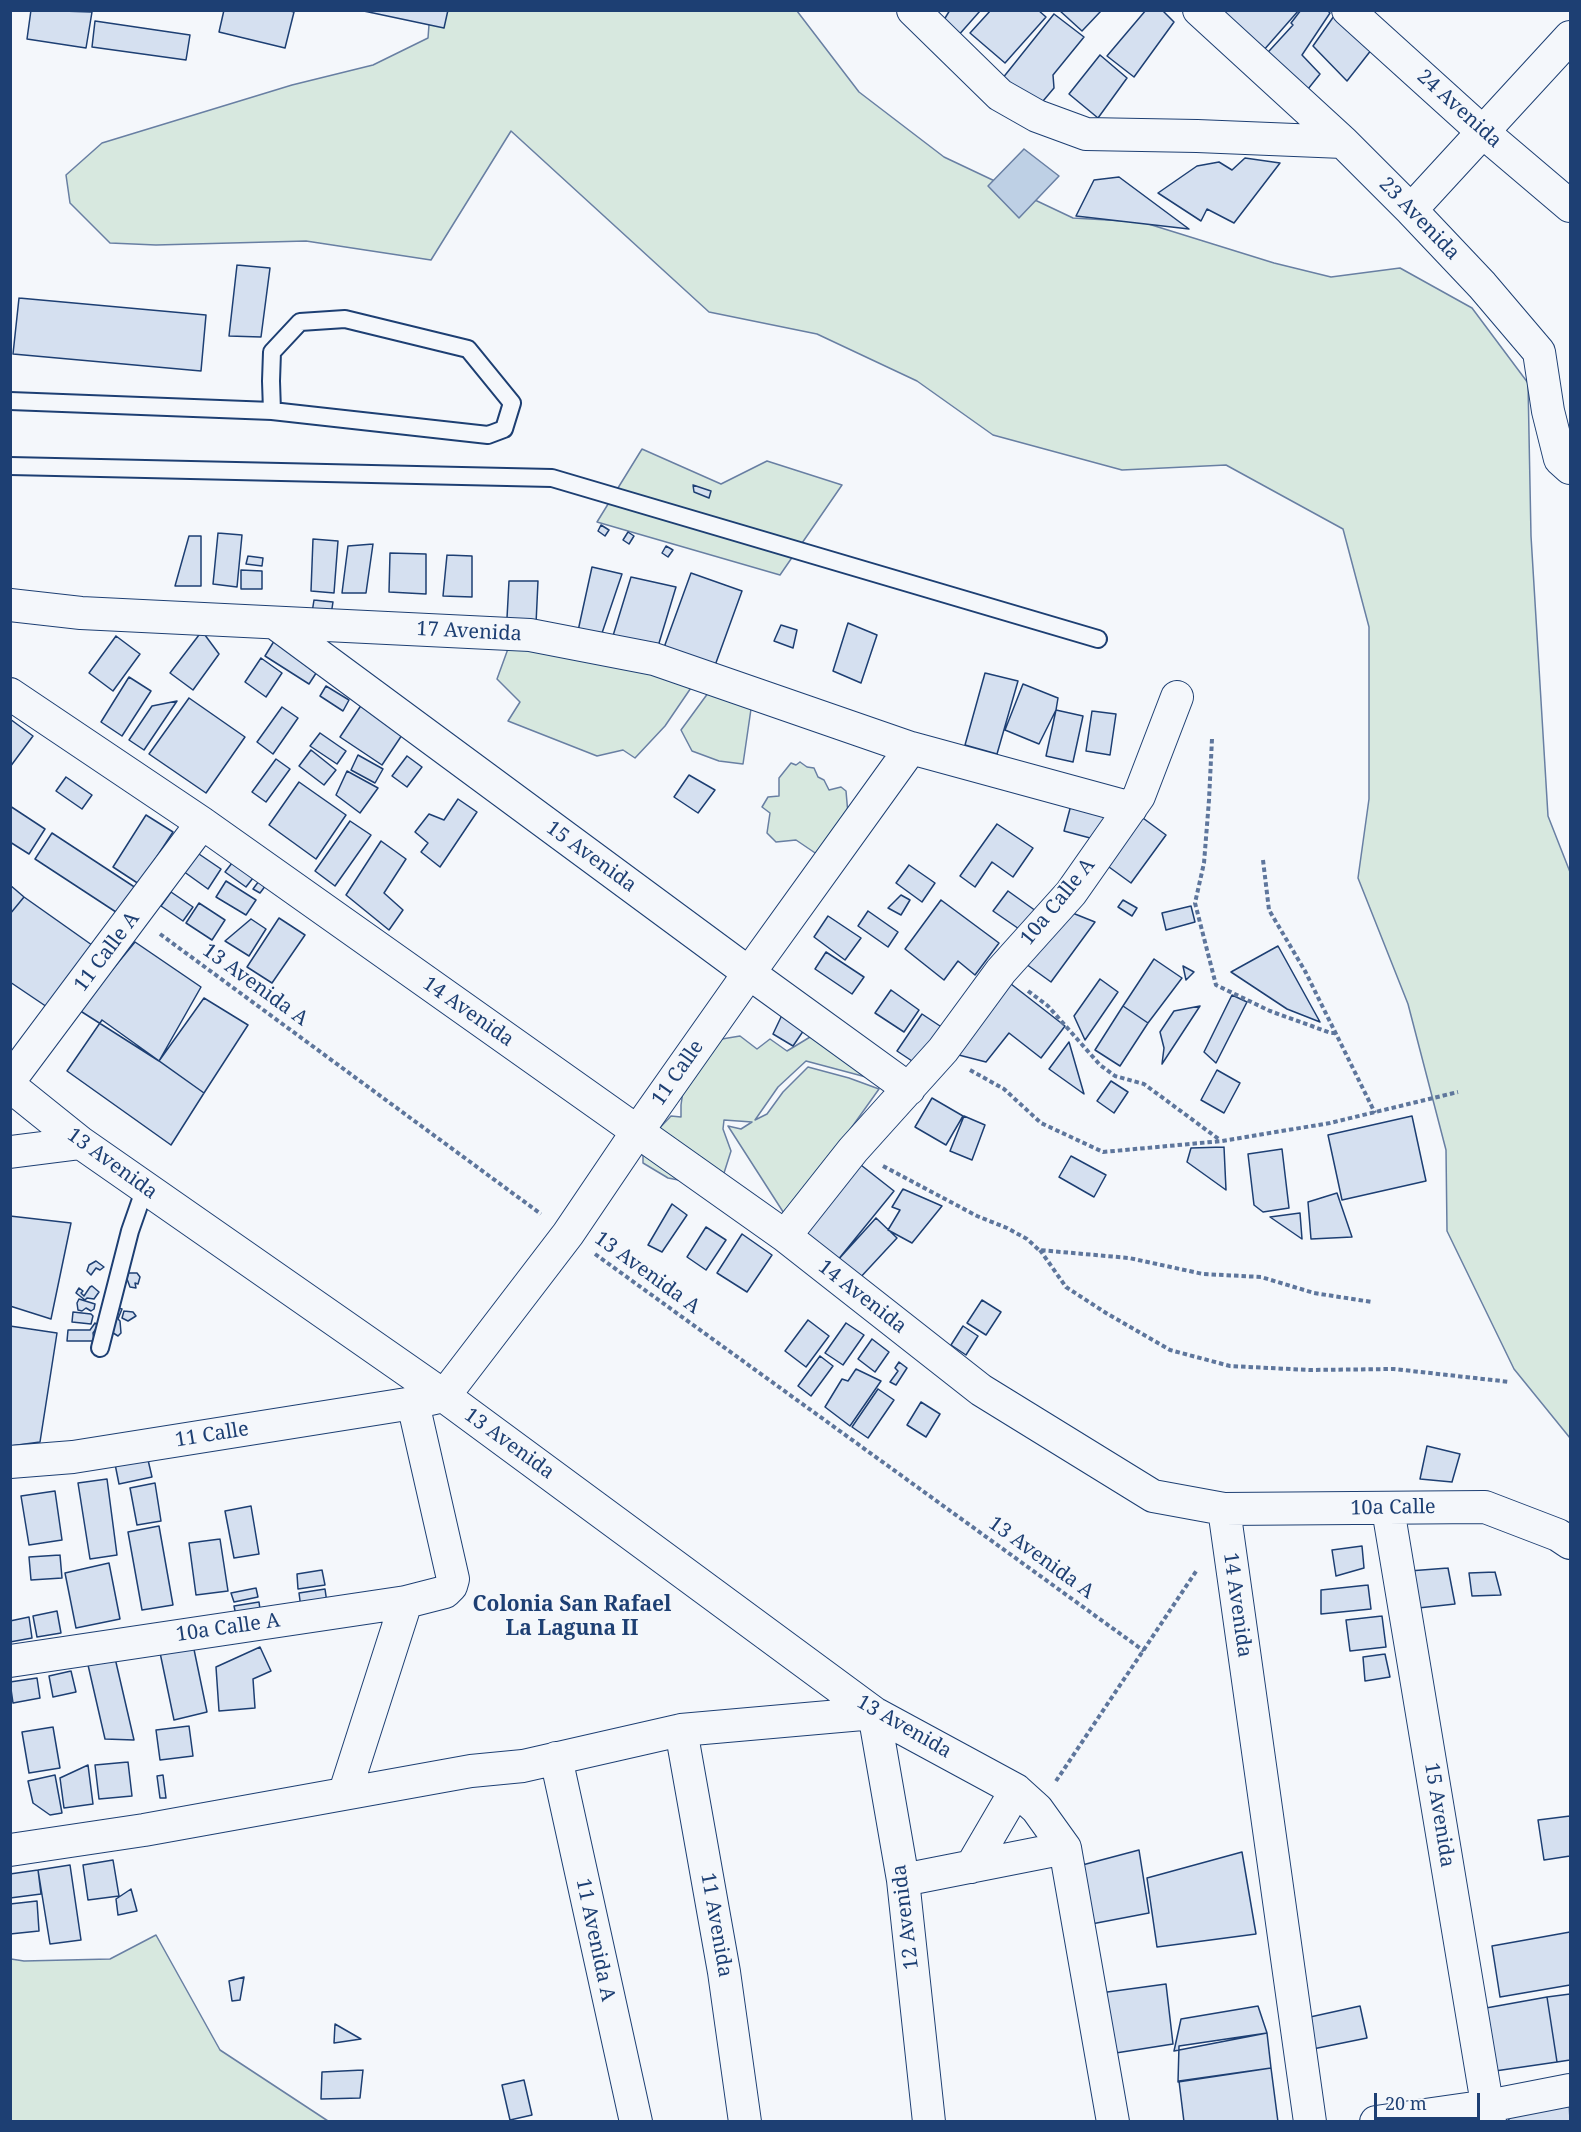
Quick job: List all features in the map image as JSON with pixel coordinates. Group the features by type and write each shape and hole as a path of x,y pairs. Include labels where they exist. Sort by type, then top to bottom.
{"street":[{"path":"913,10 1000,95 1037,116 1086,134 1343,142"},
{"name":"23 Avenida","path":"1198,10 1343,142 1411,210 1482,285 1539,352 1548,411 1560,459 1570,468"},
{"name":"24 Avenida","path":"1348,10 1484,133 1570,206"},
{"path":"1411,210 1570,37"},
{"name":"17 Avenida","path":"10,605 81,613 530,635 564,641 654,659 911,748 1131,808"},
{"name":"15 Avenida","path":"275,623 909,1089"},
{"name":"14 Avenida","path":"10,694 202,823 785,1236 981,1390 1153,1496 1224,1509 1310,2121"},
{"name":"10a Calle A","path":"785,1236 853,1150 943,1050 1001,971 1071,893 1139,796 1177,697"},
{"name":"11 Calle","path":"10,1462 73,1457 413,1403 444,1396 568,1234 749,973 911,748"},
{"name":"11 Calle A","path":"10,1080 202,823"},
{"name":"13 Avenida","path":"10,1086 81,1143 444,1396 874,1713 1027,1799 1065,1848 1113,2121"},
{"path":"10,1152 81,1143"},
{"name":"10a Calle A","path":"10,1661 406,1602 445,1592 451,1587 453,1579 413,1403"},
{"name":"10a Calle","path":"1224,1509 1485,1507 1564,1539"},
{"name":"15 Avenida","path":"1388,1509 1489,2114"},
{"path":"345,1792 406,1602"},
{"path":"10,1850 296,1804 345,1792 471,1771 523,1766 681,1730 874,1713"},
{"name":"12 Avenida","path":"874,1713 903,1880 929,2121"},
{"name":"11 Avenida","path":"681,1730 724,1972 745,2121"},
{"name":"11 Avenida A","path":"556,1758 636,2121"},
{"path":"971,1867 1027,1799"},
{"path":"903,1880 1065,1848"},
{"path":"1376,2121 1489,2114 1570,2090"}],"lane":[{"path":"10,401 272,411 488,435 504,429 512,403 468,349 345,319 300,322 272,352 272,411"},
{"path":"10,466 552,478 1098,639"},
{"path":"100,1348 130,1231 145,1188"}],"path":[{"path":"1212,739 1204,863 1195,903 1216,985 1270,1011 1330,1033 1337,1033"},
{"path":"1263,860 1269,910 1305,971 1375,1113"},
{"name":"13 Avenida A","path":"135,915 568,1234 1144,1651"},
{"path":"1001,971 1048,1006 1100,1065 1115,1076 1144,1084 1222,1141"},
{"path":"943,1050 954,1061 1004,1089 1041,1123 1103,1152 1222,1141 1330,1123 1458,1092"},
{"path":"853,1150 978,1216 1027,1239 1039,1250 1065,1287 1170,1350 1230,1366 1309,1370 1394,1369 1509,1382"},
{"path":"1039,1250 1129,1257 1203,1274 1261,1277 1314,1293 1371,1302"},
{"path":"1027,1799 1144,1651 1200,1566"}],"shaded area":[{"path":"430,11 797,11 859,92 944,157 1073,218 1142,222 1274,263 1331,277 1400,268 1472,308 1528,383 1531,536 1548,816 1570,872 1570,1438 1514,1369 1447,1231 1446,1150 1408,1004 1358,878 1369,799 1369,627 1343,529 1226,465 1122,470 993,435 917,381 817,334 709,312 511,131 431,260 306,241 156,245 110,243 70,203 66,175 102,143 292,85 373,65 428,38"},
{"path":"642,449 721,484 767,461 842,485 780,575 597,522"},
{"path":"509,646 697,679 665,726 635,758 623,750 597,756 508,721 520,702 497,679"},
{"path":"711,689 751,709 743,764 719,761 692,751 681,730"},
{"path":"800,762 807,767 814,768 829,790 841,787 846,791 848,814 827,861 796,840 776,842 767,833 770,813 762,807 768,797 779,796 779,778 791,763 796,765"},
{"path":"815,1034 881,1081 806,1061 778,1087 755,1120 767,1114 783,1092 808,1067 879,1089 787,1218 728,1126 741,1129 752,1122 724,1120 723,1129 731,1151 724,1173 694,1183 668,1178 643,1163 643,1153 652,1136 671,1116 681,1117 684,1084 722,1039 740,1036 757,1049 770,1039 787,1051"},
{"path":"156,1935 220,2050 328,2121 11,2121 11,1959 24,1961 110,1959"}],"water":[{"path":"1024,149 1059,176 1019,218 988,186"}],"building":[{"path":"31,10 92,12 86,48 27,39"},
{"path":"224,10 294,12 285,48 219,32"},
{"path":"359,10 448,10 444,28"},
{"path":"950,10 980,11 957,37 942,23"},
{"path":"991,10 1038,10 1046,17 1005,63 970,33"},
{"path":"1059,10 1101,10 1101,11 1082,31"},
{"path":"1146,10 1162,10 1174,22 1134,77 1107,56"},
{"path":"1220,10 1299,10 1256,59"},
{"path":"1301,10 1327,10 1330,13 1302,55 1320,74 1300,99 1259,62 1293,25 1291,23"},
{"path":"1054,14 1084,37 1053,75 1054,88 1038,107 1002,79"},
{"path":"1334,16 1372,49 1347,81 1313,46"},
{"path":"95,21 190,35 186,60 92,47"},
{"path":"1100,55 1127,78 1098,118 1069,94"},
{"path":"1245,158 1280,163 1234,223 1207,209 1201,221 1158,193 1197,166 1219,162 1232,170"},
{"path":"1119,177 1189,229 1076,216 1094,180"},
{"path":"237,265 270,268 261,337 229,336"},
{"path":"19,298 206,315 201,371 13,354"},
{"path":"693,485 711,491 709,498 694,492"},
{"path":"601,525 609,530 605,536 598,531"},
{"path":"628,532 634,536 629,544 623,540"},
{"path":"218,533 242,535 237,587 213,584"},
{"path":"189,536 201,536 201,586 175,586"},
{"path":"313,539 338,541 334,593 311,591"},
{"path":"373,544 366,593 342,593 348,546"},
{"path":"666,546 673,550 668,557 662,553"},
{"path":"390,553 426,554 426,594 389,592"},
{"path":"447,555 472,556 472,597 443,596"},
{"path":"248,556 263,558 262,566 246,564"},
{"path":"592,567 622,574 601,636 576,640"},
{"path":"241,570 262,571 262,589 241,589"},
{"path":"691,573 742,591 713,671 662,653"},
{"path":"631,577 676,587 656,653 612,639"},
{"path":"509,581 538,581 536,624 507,618"},
{"path":"314,600 333,602 330,621 311,619"},
{"path":"848,623 877,635 861,683 833,671"},
{"path":"781,625 797,630 793,648 774,641"},
{"path":"202,631 219,654 193,690 170,673"},
{"path":"279,633 324,661 309,684 265,656"},
{"path":"116,636 140,654 113,691 89,673"},
{"path":"261,658 282,673 266,697 245,682"},
{"path":"985,673 1018,681 997,754 965,745"},
{"path":"129,677 151,691 122,736 101,722"},
{"path":"1023,684 1058,698 1056,710 1039,744 1005,730"},
{"path":"326,686 349,700 343,711 320,696"},
{"path":"189,698 245,737 206,793 149,754"},
{"path":"177,701 144,750 129,740 152,706"},
{"path":"362,704 404,732 382,765 340,737"},
{"path":"282,707 298,718 273,754 257,742"},
{"path":"1056,710 1083,716 1073,762 1046,756"},
{"path":"1092,711 1116,714 1110,755 1086,751"},
{"path":"10,719 33,736 10,767"},
{"path":"320,733 346,751 337,764 310,746"},
{"path":"311,750 336,770 324,785 299,766"},
{"path":"358,755 383,769 375,783 351,770"},
{"path":"407,756 422,767 407,787 392,776"},
{"path":"276,759 290,769 266,802 252,792"},
{"path":"347,771 378,788 360,813 336,795"},
{"path":"689,775 715,790 698,813 674,797"},
{"path":"66,777 92,795 82,809 56,791"},
{"path":"299,782 346,815 316,859 269,825"},
{"path":"458,799 477,812 440,867 421,852 428,843 415,832 429,814 444,820"},
{"path":"1071,805 1112,816 1105,842 1064,831"},
{"path":"10,806 45,829 29,854 10,842"},
{"path":"1132,810 1166,835 1131,883 1098,859"},
{"path":"146,815 173,832 139,884 113,867"},
{"path":"350,821 371,835 335,886 315,871"},
{"path":"997,824 1033,848 1013,877 992,862 975,887 960,876"},
{"path":"52,833 136,888 119,914 35,859"},
{"path":"381,841 406,859 384,893 403,910 389,930 346,895"},
{"path":"196,852 221,869 208,889 183,871"},
{"path":"232,863 253,878 246,887 225,872"},
{"path":"909,865 935,883 922,902 896,883"},
{"path":"226,881 256,900 246,915 216,897"},
{"path":"259,881 266,885 260,893 253,889"},
{"path":"10,885 24,897 10,914"},
{"path":"1008,891 1036,911 1022,931 993,911"},
{"path":"171,892 193,907 183,921 161,906"},
{"path":"901,895 910,900 901,915 888,908"},
{"path":"24,897 99,950 53,1011 10,982 10,914"},
{"path":"941,900 999,943 975,975 958,961 944,980 905,949"},
{"path":"1123,900 1137,908 1132,916 1118,907"},
{"path":"199,903 225,920 212,940 186,923"},
{"path":"1191,906 1195,922 1166,930 1162,913"},
{"path":"1065,910 1095,922 1051,982 1026,964"},
{"path":"868,911 898,932 888,947 858,926"},
{"path":"828,916 861,938 845,960 814,937"},
{"path":"279,918 305,935 272,983 247,967"},
{"path":"251,919 266,929 249,956 225,941"},
{"path":"135,942 201,987 159,1061 71,1005 103,962 112,970"},
{"path":"1278,946 1320,1022 1287,1009 1231,972"},
{"path":"826,952 864,977 852,994 815,969"},
{"path":"1154,959 1182,978 1148,1023 1123,1006"},
{"path":"1183,966 1194,972 1186,980"},
{"path":"1100,979 1118,992 1085,1040 1074,1016"},
{"path":"1011,984 1065,1026 1041,1058 1009,1033 986,1062 951,1053"},
{"path":"891,990 919,1010 904,1032 875,1013"},
{"path":"1232,995 1247,1002 1216,1063 1204,1052"},
{"path":"204,998 248,1025 204,1093 159,1061"},
{"path":"1123,1006 1148,1023 1120,1066 1095,1050"},
{"path":"1200,1006 1162,1064 1164,1048 1160,1032 1174,1011"},
{"path":"922,1014 946,1030 921,1067 897,1051"},
{"path":"782,1015 806,1027 793,1046 773,1034"},
{"path":"102,1020 204,1093 171,1145 67,1071"},
{"path":"1069,1042 1084,1094 1049,1069"},
{"path":"1217,1070 1240,1083 1224,1113 1201,1100"},
{"path":"1111,1081 1128,1092 1114,1113 1097,1101"},
{"path":"932,1098 963,1116 946,1145 915,1127"},
{"path":"964,1116 985,1125 972,1160 950,1151"},
{"path":"1412,1116 1426,1181 1342,1200 1328,1135"},
{"path":"1224,1147 1226,1190 1187,1162 1191,1148"},
{"path":"1282,1149 1289,1208 1263,1212 1254,1205 1248,1154"},
{"path":"1071,1156 1106,1175 1094,1197 1059,1177"},
{"path":"852,1158 894,1191 837,1261 800,1235"},
{"path":"903,1189 942,1206 912,1243 888,1230 900,1210 892,1207"},
{"path":"1337,1193 1352,1237 1311,1239 1308,1202"},
{"path":"672,1204 687,1215 662,1252 648,1245"},
{"path":"1300,1213 1302,1239 1270,1217"},
{"path":"10,1216 71,1223 51,1319 10,1306"},
{"path":"876,1218 897,1238 858,1280 837,1261"},
{"path":"706,1227 726,1240 706,1270 687,1257"},
{"path":"742,1234 772,1255 747,1292 717,1273"},
{"path":"96,1261 104,1267 100,1270 96,1268 91,1275 87,1271 89,1265"},
{"path":"128,1273 137,1273 140,1277 138,1284 135,1283 136,1288 130,1287 127,1279"},
{"path":"92,1286 99,1292 94,1299 85,1300 76,1293 79,1288 83,1291 81,1293 84,1296"},
{"path":"79,1299 95,1304 94,1309 91,1311 86,1308 82,1311 78,1310"},
{"path":"982,1300 1001,1312 986,1335 967,1323"},
{"path":"114,1307 122,1309 118,1319 121,1333 118,1336 110,1331"},
{"path":"124,1311 133,1312 136,1316 128,1321 122,1318"},
{"path":"73,1312 91,1314 93,1316 91,1324 72,1322"},
{"path":"808,1320 829,1336 806,1367 785,1351"},
{"path":"95,1323 98,1326 93,1333 94,1341 67,1341 68,1330 90,1330"},
{"path":"846,1323 864,1335 843,1365 825,1353"},
{"path":"10,1326 57,1333 40,1442 10,1446"},
{"path":"963,1326 978,1336 966,1355 951,1345"},
{"path":"872,1339 889,1352 875,1372 858,1359"},
{"path":"820,1356 833,1366 811,1396 798,1386"},
{"path":"899,1362 907,1368 896,1385 890,1382 898,1371 895,1368"},
{"path":"856,1369 881,1381 850,1426 825,1407 842,1379 848,1381"},
{"path":"878,1389 894,1400 868,1438 852,1427"},
{"path":"921,1402 940,1414 926,1437 907,1425"},
{"path":"1427,1446 1460,1454 1452,1482 1420,1479"},
{"path":"145,1447 152,1477 119,1484 113,1454"},
{"path":"107,1479 117,1555 90,1559 78,1483"},
{"path":"155,1483 161,1521 137,1525 130,1488"},
{"path":"55,1491 62,1540 29,1545 21,1496"},
{"path":"251,1506 259,1554 234,1558 225,1511"},
{"path":"159,1526 173,1605 142,1610 128,1532"},
{"path":"220,1539 228,1591 196,1595 189,1543"},
{"path":"1362,1546 1364,1568 1336,1576 1332,1550"},
{"path":"60,1555 62,1578 31,1580 29,1557"},
{"path":"109,1563 120,1619 76,1628 65,1573"},
{"path":"1448,1568 1455,1604 1418,1608 1409,1571"},
{"path":"322,1570 325,1585 298,1589 297,1574"},
{"path":"1495,1572 1501,1595 1472,1596 1469,1573"},
{"path":"1368,1585 1371,1609 1321,1614 1321,1590"},
{"path":"256,1588 258,1597 234,1602 231,1593"},
{"path":"325,1589 327,1603 301,1608 299,1593"},
{"path":"259,1602 261,1616 237,1620 234,1606"},
{"path":"57,1611 61,1633 37,1637 33,1616"},
{"path":"1382,1616 1386,1647 1350,1651 1346,1620"},
{"path":"29,1617 32,1638 10,1642 10,1621"},
{"path":"191,1635 207,1712 174,1720 158,1643"},
{"path":"260,1647 271,1671 253,1679 255,1708 219,1711 216,1667"},
{"path":"1385,1654 1390,1677 1365,1681 1363,1657"},
{"path":"115,1658 134,1740 105,1739 88,1665"},
{"path":"71,1671 76,1692 53,1697 49,1676"},
{"path":"37,1678 40,1698 13,1703 10,1682"},
{"path":"189,1726 193,1756 160,1760 156,1730"},
{"path":"53,1727 60,1768 29,1773 22,1732"},
{"path":"128,1762 132,1796 99,1799 95,1765"},
{"path":"88,1765 93,1804 64,1808 60,1778"},
{"path":"55,1775 62,1813 50,1815 33,1803 28,1781"},
{"path":"163,1775 166,1798 160,1798 157,1776"},
{"path":"1570,1816 1570,1856 1544,1860 1538,1820"},
{"path":"1139,1850 1149,1913 1081,1926 1071,1868"},
{"path":"1242,1852 1256,1934 1157,1947 1147,1878"},
{"path":"113,1860 119,1896 88,1900 83,1865"},
{"path":"70,1865 81,1940 50,1944 38,1870"},
{"path":"38,1870 41,1894 10,1898 10,1874"},
{"path":"131,1889 137,1911 118,1915 116,1899"},
{"path":"37,1901 39,1931 10,1934 10,1904"},
{"path":"1570,1932 1570,1985 1500,1997 1492,1946"},
{"path":"244,1977 240,2000 232,2001 229,1981"},
{"path":"1166,1984 1173,2044 1103,2055 1100,1993"},
{"path":"1570,1994 1570,2060 1557,2062 1547,1997"},
{"path":"1547,1997 1557,2062 1495,2071 1486,2008"},
{"path":"1258,2006 1267,2033 1174,2051 1181,2019"},
{"path":"1360,2006 1367,2038 1308,2050 1301,2019"},
{"path":"335,2024 361,2039 334,2043"},
{"path":"1267,2033 1271,2068 1178,2082 1179,2046"},
{"path":"1271,2068 1278,2122 1184,2122 1179,2081"},
{"path":"363,2070 360,2098 321,2099 322,2072"},
{"path":"524,2080 532,2115 510,2120 502,2085"},
{"path":"1569,2097 1570,2122 1509,2122 1508,2107"}],"district":[{"name":"Colonia San Rafael La Laguna II","path":"572,1617"}]}
